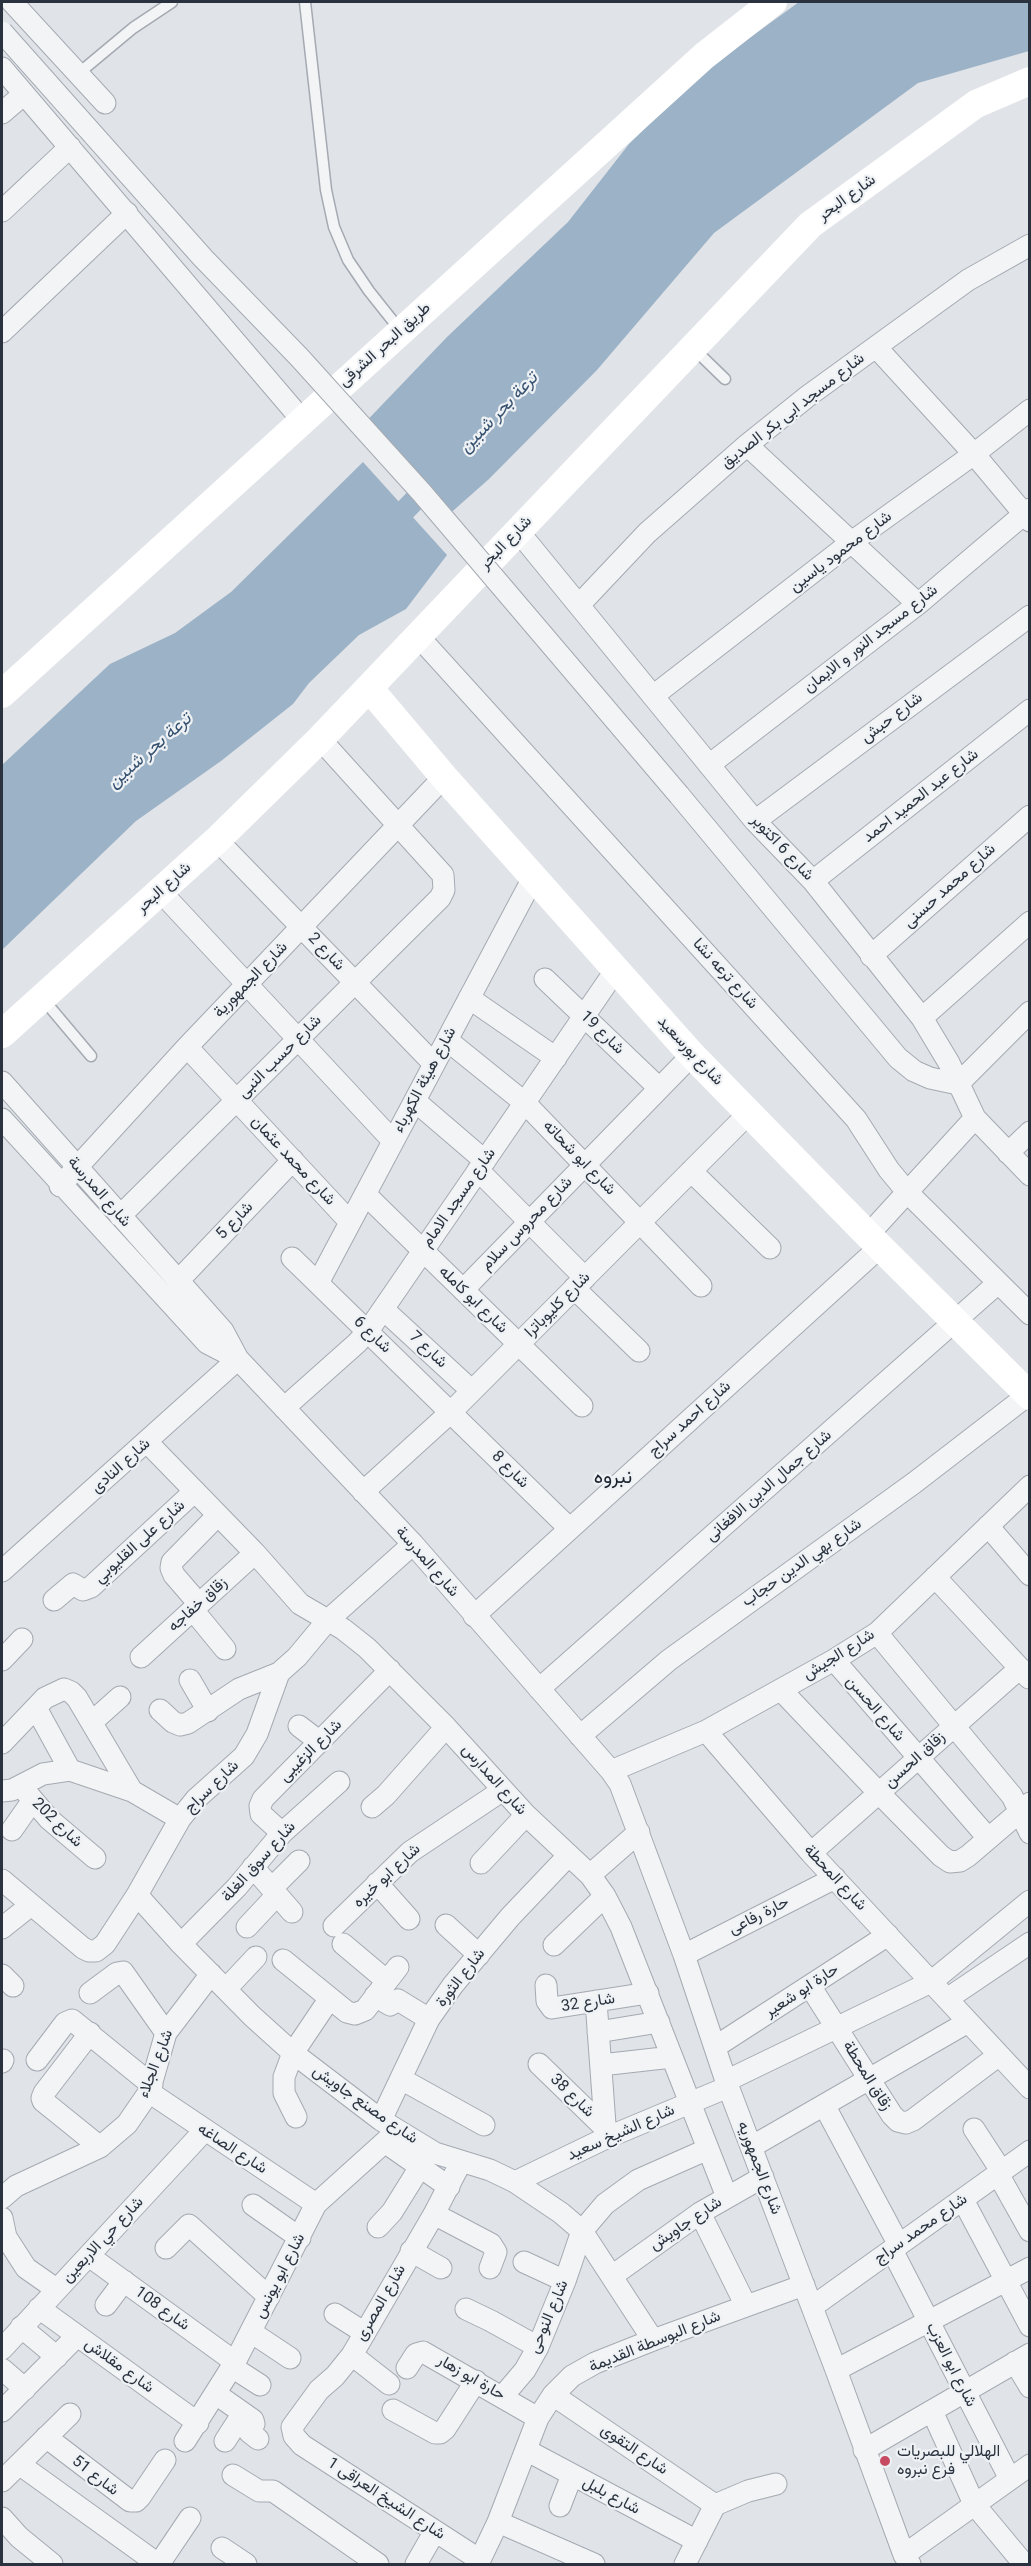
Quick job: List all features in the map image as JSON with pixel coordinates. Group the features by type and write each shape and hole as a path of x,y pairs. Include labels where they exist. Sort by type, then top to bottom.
{"street":[{"path":"12,2 105,103"},
{"name":"طريق البحر الشرقى","path":"2,694 704,56 772,2"},
{"path":"2,32 203,258 299,357 422,493 679,795 898,1058 914,1071 958,1084 1029,1012"},
{"path":"2,68 302,420"},
{"name":"شارع البحر","path":"2,1034 217,840 320,739 810,225 976,104 1029,81"},
{"path":"2,112 24,94"},
{"path":"2,211 70,147"},
{"path":"2,332 127,213"},
{"name":"شارع مسجد ابى بكر الصديق","path":"579,606 647,533 747,444 876,346 968,280 1029,245"},
{"path":"876,346 1027,514"},
{"name":"شارع محمود ياسين","path":"653,696 1029,410"},
{"path":"747,444 918,603"},
{"name":"شارع مسجد النور و الايمان","path":"709,765 918,603 1027,514"},
{"name":"شارع 6 اكتوبر","path":"518,531 755,821 813,881 922,1018 949,1063 975,1118 1029,1175"},
{"name":"شارع حبش","path":"755,821 1029,616"},
{"name":"شارع ترعه نشا","path":"418,636 856,1119 889,1170 908,1193 1029,1314"},
{"name":"شارع بورسعيد","path":"369,688 444,777 692,1055 1029,1395"},
{"name":"شارع عبد الحميد احمد","path":"813,881 1029,710"},
{"path":"320,739 398,825"},
{"name":"شارع الجمهورية","path":"60,1186 246,984 444,777"},
{"name":"شارع محمد حسنى","path":"871,956 1029,816"},
{"name":"شارع حسب النبى","path":"120,1216 440,898 444,890 443,875 398,825"},
{"name":"شارع 2","path":"217,840 434,1064"},
{"name":"شارع هيئة الكهرباء","path":"318,1283 533,878"},
{"path":"160,891 393,1141"},
{"path":"922,1018 1029,922"},
{"name":"شارع مسجد الامام","path":"284,1408 357,1344 368,1331 615,971"},
{"name":"شارع 19","path":"544,979 659,1088"},
{"path":"469,998 556,1058"},
{"name":"شارع ابو شحاته","path":"447,1040 525,1103 701,1286"},
{"name":"شارع محمد عثمان","path":"187,1047 350,1222"},
{"name":"شارع محروس سلام","path":"463,1290 692,1055"},
{"name":"شارع المدرسة","path":"2,1082 223,1331 238,1359 413,1544 611,1771"},
{"path":"415,1101 482,1165 579,1283 639,1351"},
{"name":"شارع كليوباترا","path":"363,1492 451,1412 748,1113"},
{"name":"شارع احمد سراج","path":"474,1616 874,1241 908,1193 975,1118"},
{"name":"شارع المدرسة","path":"2,1119 60,1186 207,1343 238,1359"},
{"path":"1008,1153 1029,1132"},
{"name":"شارع 5","path":"178,1281 293,1160"},
{"path":"691,1171 770,1248"},
{"name":"شارع ابو كامله","path":"365,1194 582,1406"},
{"name":"شارع 6","path":"292,1258 451,1412"},
{"name":"شارع جمال الدين الافغانى","path":"538,1689 998,1283"},
{"name":"شارع 7","path":"383,1310 472,1391"},
{"name":"شارع النادى","path":"2,1571 238,1359"},
{"name":"شارع بهي الدين حجاب","path":"580,1736 669,1660 895,1497 1029,1395"},
{"name":"شارع 8","path":"451,1412 568,1528"},
{"name":"شارع المدارس","path":"147,1442 255,1553 300,1604 327,1622 343,1629 390,1671 446,1727 526,1815 590,1875 605,1896 648,1993 727,2197"},
{"name":"شارع على القليوبي","path":"54,1600 73,1584 83,1590 91,1587 195,1491"},
{"name":"شارع الجيش","path":"611,1771 706,1731 782,1690 877,1633 988,1526 1028,1491"},
{"path":"218,1515 172,1562 171,1569 225,1649"},
{"path":"988,1526 1029,1575"},
{"name":"شارع سراج","path":"2,1880 83,1948 96,1951 105,1944 137,1895 180,1819 196,1799 244,1756 258,1734 279,1673 297,1658 327,1622 413,1544"},
{"name":"زقاق خفاجه","path":"141,1657 255,1553"},
{"path":"935,1577 1027,1675"},
{"path":"877,1633 1012,1796 1025,1807 1029,1833"},
{"path":"2,1660 22,1639"},
{"name":"شارع الحسن","path":"834,1660 988,1838"},
{"name":"شارع الزغيبى","path":"282,1833 261,1814 260,1806 263,1798 390,1671"},
{"path":"160,1710 180,1725 208,1711 239,1689 279,1673"},
{"name":"زقاق الحسن","path":"811,1853 955,1725 1027,1675"},
{"path":"190,1680 208,1711"},
{"path":"2,1743 45,1698 64,1689 77,1698 132,1791"},
{"path":"782,1690 879,1793 941,1856 950,1862 960,1861 968,1856 1025,1807"},
{"path":"92,1722 120,1697"},
{"path":"36,1708 70,1770"},
{"path":"299,1725 320,1742"},
{"path":"372,1806 386,1795 446,1727"},
{"name":"شارع المحطة","path":"706,1731 811,1853 1029,2088"},
{"path":"12,1830 18,1792 43,1774 70,1770 132,1791 180,1819"},
{"name":"شارع الجمهوريه","path":"611,1771 627,1799 684,1955 727,2084 907,2560"},
{"name":"شارع سوق الغلة","path":"181,1944 237,1887 282,1833 339,1782"},
{"name":"شارع ابو خيره","path":"387,1982 339,1935 377,1883 410,1852 503,1790"},
{"name":"شارع 202","path":"18,1792 95,1858"},
{"path":"481,1863 526,1815"},
{"path":"590,1875 639,1832"},
{"name":"شارع الثورة","path":"388,2131 401,2079 429,2019 510,1917 568,1856"},
{"path":"247,1926 299,1861"},
{"path":"253,1868 292,1912"},
{"name":"حارة رفاعى","path":"684,1955 835,1878"},
{"path":"377,1883 409,1919"},
{"name":"شارع مصنع جاويش","path":"137,1895 181,1944 293,2053 388,2131 435,2153 490,2170 515,2182 561,2213 582,2231 653,2340"},
{"path":"554,1945 605,1896"},
{"name":"شارع الشيخ سعيد","path":"515,2182 606,2133 690,2102 931,1982 1029,1901"},
{"path":"2,1928 32,1905"},
{"path":"446,1925 479,1955"},
{"name":"حارة ابو شعير","path":"715,2047 888,1935"},
{"path":"948,2000 1029,1943"},
{"path":"226,1989 256,1957"},
{"path":"283,1960 347,2012 355,2014 365,2010 387,1982"},
{"path":"90,1994 117,1973 123,1972 166,2033"},
{"name":"شارع الجلاء","path":"6,2186 60,2168 100,2147 127,2124 150,2089 166,2033 211,1974"},
{"path":"387,1982 387,2005 398,2000 429,2019"},
{"name":"شارع 32","path":"546,1985 547,2001 552,2008 648,1993"},
{"name":"زقاق المحطة","path":"810,1986 898,2121 906,2123 999,2055"},
{"path":"296,2117 284,2093 283,2084 293,2053 330,1998"},
{"path":"596,2001 606,2133"},
{"name":"شارع الصاغه","path":"37,2060 68,2020 76,2022 150,2089 204,2131 316,2204"},
{"path":"598,2032 659,2022"},
{"path":"751,2147 968,2022"},
{"path":"90,2033 44,2092 42,2098 100,2147"},
{"path":"601,2065 672,2057"},
{"name":"شارع 38","path":"539,2064 606,2133"},
{"path":"401,2079 484,2125"},
{"name":"شارع ابو العزب","path":"824,2105 896,2248 929,2321 1010,2479"},
{"path":"974,2130 1000,2173 1029,2231"},
{"name":"شارع حي الاربعين","path":"2,2346 204,2131"},
{"path":"388,2131 420,2167 449,2187"},
{"name":"شارع ابو يونس","path":"185,2441 233,2365 316,2204 388,2131"},
{"path":"582,2231 605,2204 638,2180 708,2149"},
{"name":"شارع محمد سراج","path":"812,2307 1029,2151"},
{"name":"شارع المصرى","path":"294,2436 292,2427 297,2419 319,2390 335,2376 352,2355 434,2214 461,2162"},
{"path":"378,2227 392,2212 420,2167"},
{"name":"شارع جاويش","path":"612,2276 700,2213 763,2177"},
{"path":"963,2200 1029,2326"},
{"path":"253,2205 300,2238"},
{"path":"700,2213 746,2306"},
{"path":"434,2214 491,2244 496,2252 490,2268"},
{"path":"2,2218 6,2237 26,2268 56,2289"},
{"path":"166,2248 189,2225 269,2296"},
{"name":"شارع النوحى","path":"503,2396 525,2370 538,2347 565,2281 582,2231"},
{"path":"411,2252 441,2268"},
{"name":"شارع 108","path":"89,2256 260,2385"},
{"path":"524,2262 565,2281"},
{"path":"836,2370 1029,2268"},
{"path":"106,2305 124,2281"},
{"name":"شارع البوسطة القديمة","path":"479,2562 498,2522 538,2418 553,2395 572,2376 595,2363 653,2340 804,2285"},
{"name":"شارع مقلاش","path":"39,2308 77,2336 113,2350 198,2423"},
{"path":"466,2309 538,2347"},
{"path":"335,2314 365,2332"},
{"path":"21,2327 57,2357"},
{"path":"251,2332 290,2358"},
{"path":"2,2412 77,2336"},
{"name":"حارة ابو زهار","path":"407,2368 416,2354 423,2352 538,2418"},
{"path":"352,2355 389,2384"},
{"path":"864,2450 1022,2358 1029,2387"},
{"path":"2,2369 25,2389"},
{"path":"393,2410 435,2433 441,2433 476,2381"},
{"path":"216,2394 254,2422 249,2432 258,2439"},
{"name":"شارع التقوى","path":"553,2395 716,2505"},
{"path":"932,2411 975,2504 1024,2565"},
{"path":"225,2441 243,2413"},
{"path":"2,2481 70,2414"},
{"name":"شارع الشيخ العراقى 1","path":"294,2436 302,2445 479,2562"},
{"name":"شارع 51","path":"46,2437 130,2501 136,2501 140,2497 165,2460"},
{"name":"شارع بلبل","path":"526,2450 697,2541"},
{"path":"19,2464 135,2558 159,2565 190,2518"},
{"path":"907,2560 975,2504 1029,2465"},
{"path":"233,2475 259,2491 273,2492 378,2565"},
{"path":"560,2506 572,2475"},
{"path":"685,2565 716,2505 748,2491 776,2484"},
{"path":"2,2518 52,2565"},
{"path":"498,2522 594,2565"},
{"path":"416,2565 435,2531"},
{"path":"222,2548 246,2565"}],"lane":[{"path":"79,73 133,28 172,2"},
{"path":"305,2 326,190 334,226 348,260 400,330"},
{"path":"693,347 725,379"},
{"path":"42,998 91,1056"}],"water":[{"path":"799,2 1029,2 1029,51 918,83 714,233 597,370 489,479 437,525 355,433 447,337 568,222 629,144 704,71"},
{"path":"363,462 447,555 406,609 359,635 309,683 293,704 221,761 136,821 2,950 2,765 110,664 175,633 231,592"}],"waterway":[{"name":"ترعة بحر شبين","path":"385,531 435,479"}],"place":[{"name":"الهلالي للبصريات فرع نبروه","path":"885,2461"}],"district":[{"name":"نبروه","path":"613,1478"}]}
